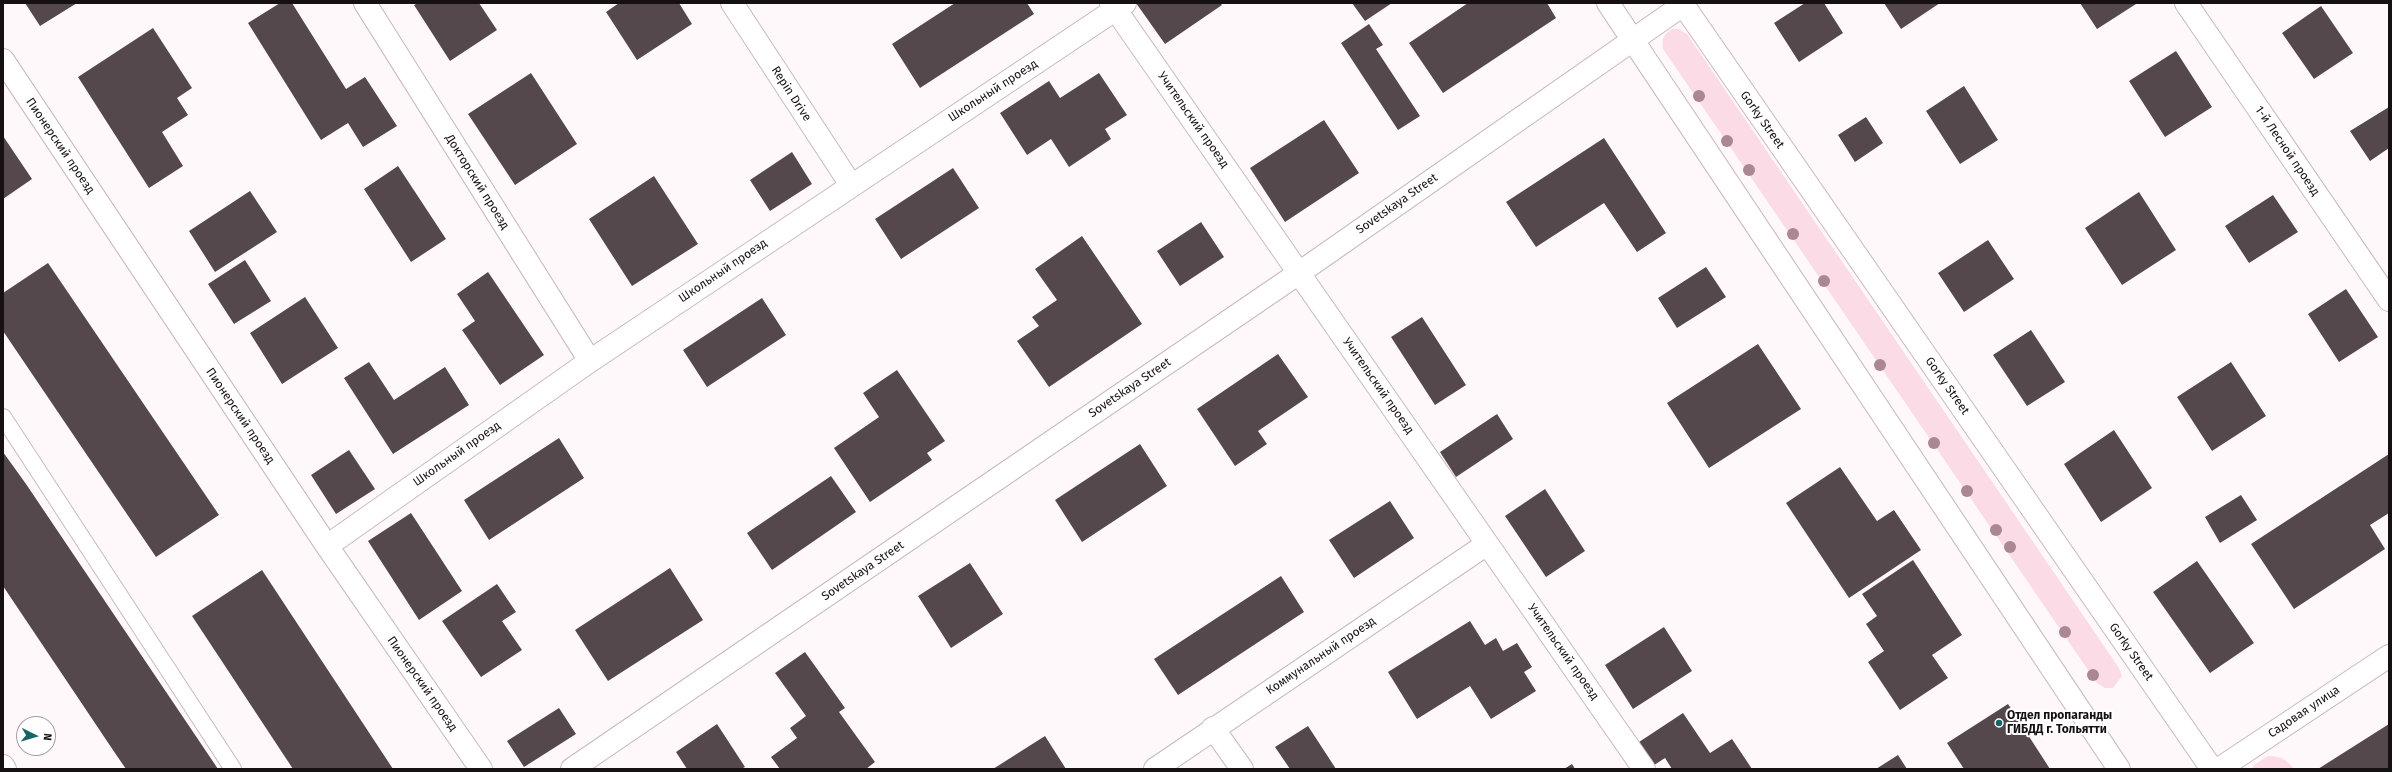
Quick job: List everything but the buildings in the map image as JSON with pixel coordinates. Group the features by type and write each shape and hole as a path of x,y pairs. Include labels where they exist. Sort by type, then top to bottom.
{"street":[{"name":"Докторский проезд","path":"365,3 590,361"},
{"name":"Repin Drive","path":"732,3 851,185"},
{"path":"1608,3 2119,769"},
{"name":"1-й Лесной проезд","path":"2186,3 2389,300"},
{"name":"Sovetskaya Street","path":"572,769 1299,273 1684,4"},
{"name":"Gorky Street","path":"1684,4 2212,769"},
{"name":"Школьный проезд","path":"327,546 590,361 1117,5"},
{"name":"Учительский проезд","path":"1117,5 1299,273 1644,769"},
{"name":"Пионерский проезд","path":"3,60 327,546 481,769"},
{"name":"Коммунальный проезд","path":"1155,769 1213,728 1487,544"},
{"name":"Садовая улица","path":"2219,769 2389,656"},
{"path":"1213,728 1242,769"}],"lane":[{"path":"3,417 233,769"}],"shaded area":[{"path":"1672,29 1679,29 1687,34 2119,668 2122,676 2113,688 2105,688 2097,683 1663,49 1664,38"},
{"path":"2268,756 2283,759 2294,769 2252,769 2254,765"}],"place":[{"name":"Отдел пропаганды ГИБДД г. Тольятти","path":"1999,723"}]}
